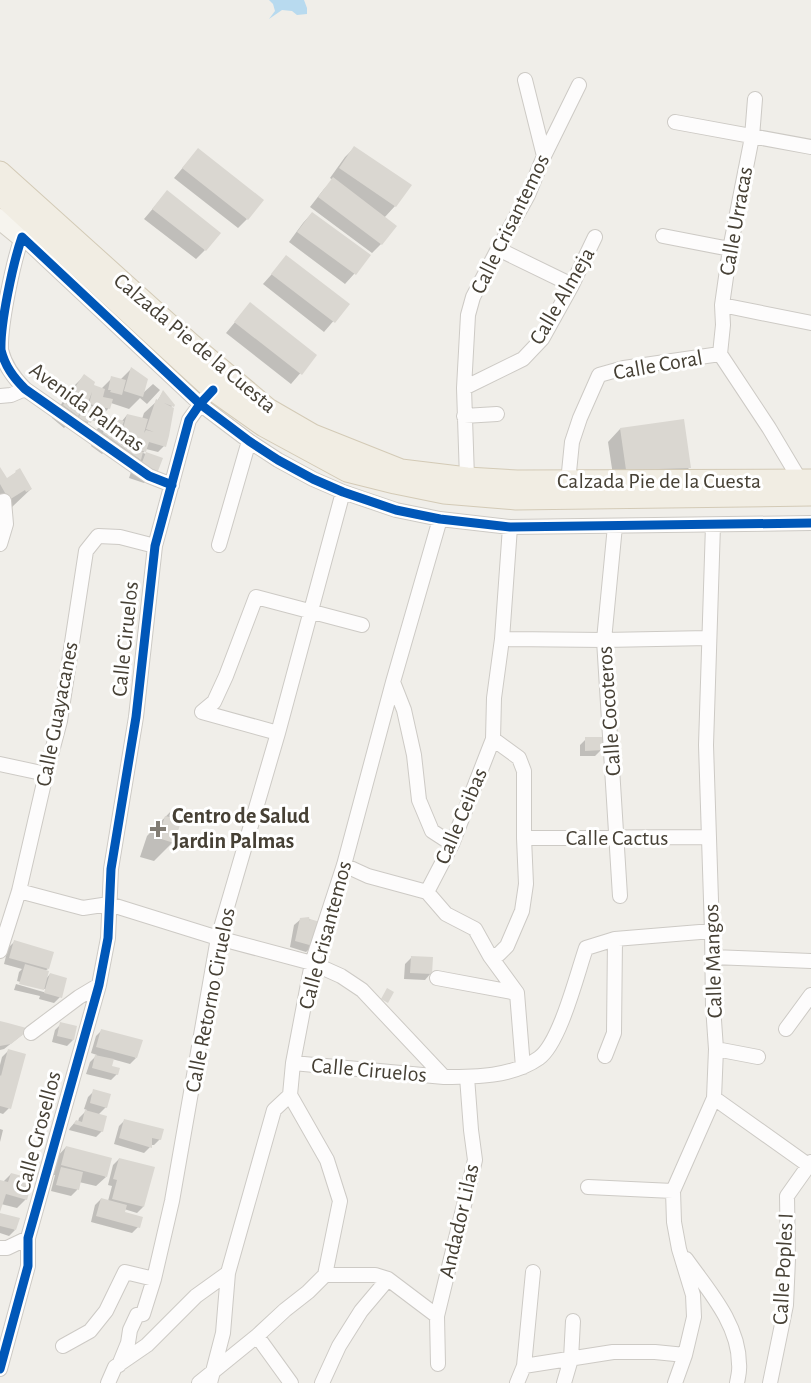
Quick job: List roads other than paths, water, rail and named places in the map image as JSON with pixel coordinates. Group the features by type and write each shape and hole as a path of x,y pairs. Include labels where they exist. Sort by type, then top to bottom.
{"main road":[{"name":"Calzada Pie de la Cuesta","path":"0,172 192,345 268,409 314,435 401,470 516,481 807,485"},
{"name":"Calzada Pie de la Cuesta","path":"0,194 27,231 206,397 347,471 444,493 516,499 807,485"},
{"path":"0,219 27,231"}],"street":[{"path":"525,80 544,156"},
{"name":"Calle Crisantemos","path":"467,478 464,388 468,315 473,297 528,195 544,156 579,85"},
{"name":"Calle Urracas","path":"720,354 723,325 722,305 730,249 752,137 755,99"},
{"path":"675,122 811,147"},
{"name":"Avenida Palmas","path":"27,231 15,258 1,318 1,347 6,364 14,378 25,388 149,476 172,485"},
{"path":"663,236 730,249"},
{"name":"Calle Almeja","path":"464,388 523,359 542,339 595,237"},
{"path":"498,249 572,285"},
{"name":"Calle Urracas","path":"722,305 811,323"},
{"path":"720,354 807,485"},
{"name":"Calle Coral","path":"568,482 572,442 599,375 624,368 720,354"},
{"path":"0,396 11,395 25,388"},
{"path":"206,397 249,441 278,460 342,492 396,510 441,519 510,527 811,523"},
{"name":"Calle Ciruelos","path":"206,397 189,420 155,546 136,717 111,869 109,904 218,938 312,963 341,976 362,990 444,1077"},
{"path":"465,416 497,414"},
{"path":"219,545 249,441"},
{"name":"Calle Retorno Ciruelos","path":"118,1365 128,1343 129,1329 136,1315 143,1314 154,1279 172,1201 218,938 278,733 342,492"},
{"path":"0,544 6,524 2,502"},
{"name":"Calle Crisantemos","path":"291,1095 293,1063 312,963 344,865 393,682 441,519"},
{"name":"Calle Mangos","path":"675,1383 685,1355 694,1317 693,1295 679,1249 674,1222 673,1191 714,1098 716,1049 706,745 713,525"},
{"name":"Calle Cocoteros","path":"615,526 604,640 620,896"},
{"name":"Calle Ceibas","path":"510,527 502,639 494,698 493,739 452,844 427,892 447,914 475,929 490,956 517,993"},
{"name":"Calle Guayacanes","path":"0,951 19,891 60,721 86,551 98,536 120,537 155,546"},
{"path":"278,733 202,712 214,702 256,597 362,626"},
{"path":"502,639 709,638"},
{"path":"393,682 404,710 414,755 419,800 432,831 452,844"},
{"path":"490,956 499,954 507,946 522,911 526,884 524,771 519,758 493,739"},
{"path":"0,764 46,774"},
{"name":"Calle Cactus","path":"524,838 709,837"},
{"path":"344,865 368,876 427,892"},
{"path":"19,891 83,908 109,904"},
{"name":"Calle Grosellos","path":"0,1367 28,1266 28,1238 99,985 108,938 109,904"},
{"name":"Calle Ciruelos","path":"293,1063 444,1077 488,1076 523,1067 541,1057 552,1041 564,1017 586,948 615,939 712,932"},
{"path":"605,1056 614,1032 615,939"},
{"path":"712,957 811,961"},
{"path":"437,978 517,993 523,1067"},
{"path":"31,1033 99,985"},
{"path":"786,1029 811,995"},
{"path":"716,1049 758,1058"},
{"name":"Andador Lilas","path":"438,1364 437,1316 475,1160 467,1077"},
{"path":"200,1383 211,1378 325,1275 340,1201 327,1160 291,1095 274,1110 228,1273 223,1333 211,1378"},
{"path":"714,1098 810,1165"},
{"name":"Calle Poples I","path":"770,1383 786,1305 787,1196 810,1165"},
{"path":"588,1186 673,1191"},
{"path":"0,1248 7,1248 28,1238"},
{"path":"679,1249 728,1320 736,1341 740,1364 737,1383"},
{"path":"63,1346 90,1331 106,1311 125,1272 154,1279"},
{"path":"518,1383 524,1365 533,1272"},
{"path":"108,1383 115,1367 147,1345 196,1296 228,1273"},
{"path":"325,1275 375,1275 388,1279 437,1316"},
{"path":"322,1383 350,1328 388,1279"},
{"path":"564,1383 571,1359 573,1321"},
{"path":"257,1336 291,1383"},
{"path":"524,1365 614,1352 685,1355"}],"water":[{"path":"269,0 304,0 307,14 297,15 292,11 282,10 269,19 275,11"}],"place":[{"name":"Centro de Salud Jardin Palmas","path":"158,829"}]}
